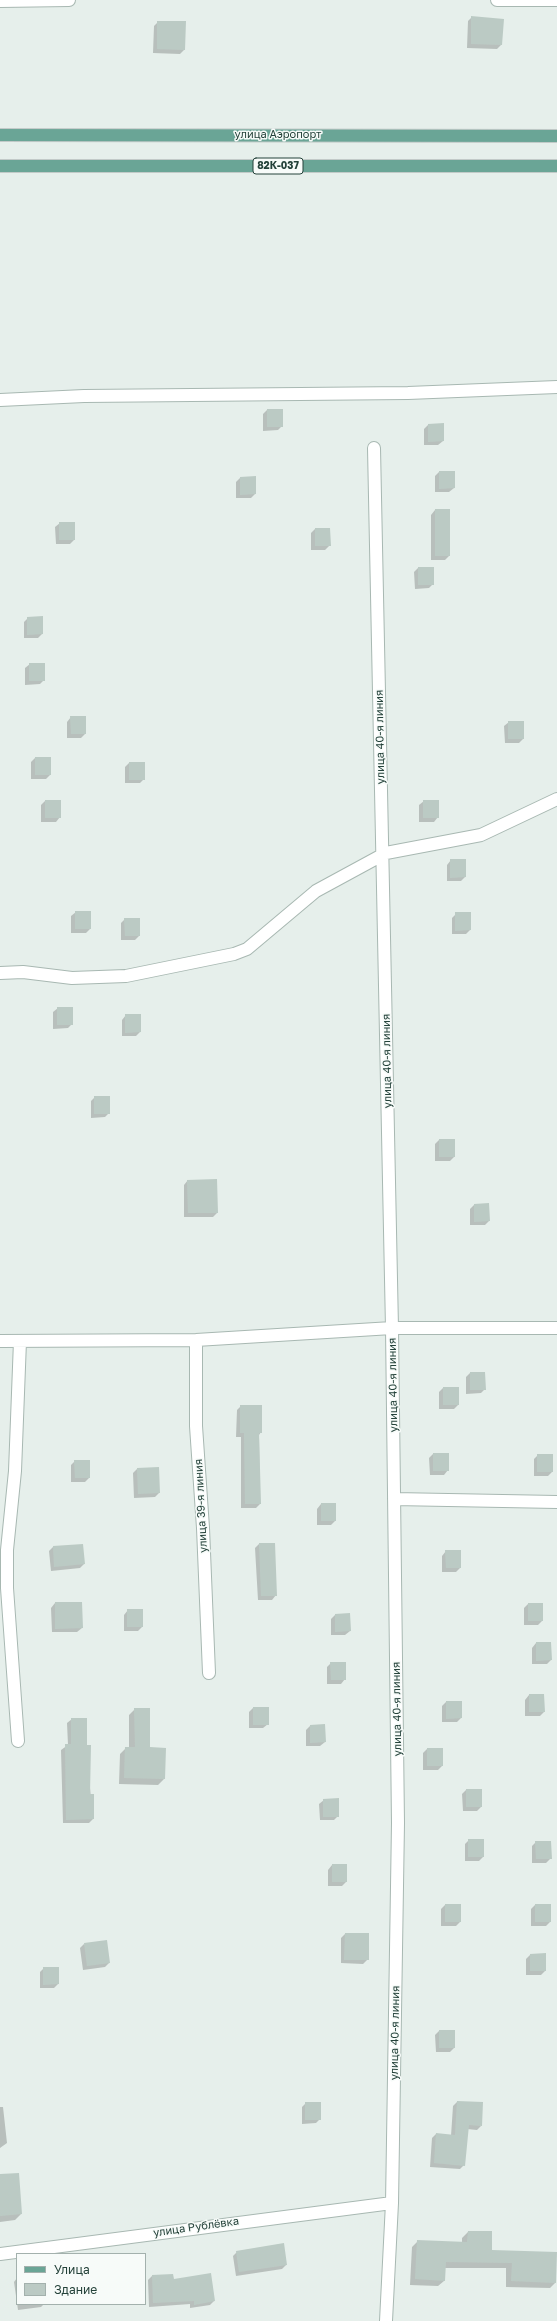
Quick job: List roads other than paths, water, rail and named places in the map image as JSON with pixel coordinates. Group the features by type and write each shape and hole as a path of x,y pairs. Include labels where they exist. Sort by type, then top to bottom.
{"main road":[{"name":"улица Аэропорт","path":"0,135 557,136"},
{"name":"82К-037","path":"0,166 557,166"}],"street":[{"path":"0,0 70,0"},
{"path":"497,0 557,0"},
{"path":"0,400 84,396 408,393 557,387"},
{"name":"улица 40-я линия","path":"374,448 392,1328 398,1823 392,2203 386,2321"},
{"path":"0,973 22,972 72,978 126,976 234,954 247,949 316,890 383,855 481,835 557,799"},
{"path":"0,1341 196,1340 392,1328 557,1328"},
{"name":"улица 39-я линия","path":"196,1340 196,1426 203,1528 209,1673"},
{"path":"18,1741 7,1588 7,1550 15,1471 20,1341"},
{"path":"394,1498 557,1502"},
{"name":"улица Рублёвка","path":"0,2254 392,2203"}]}
